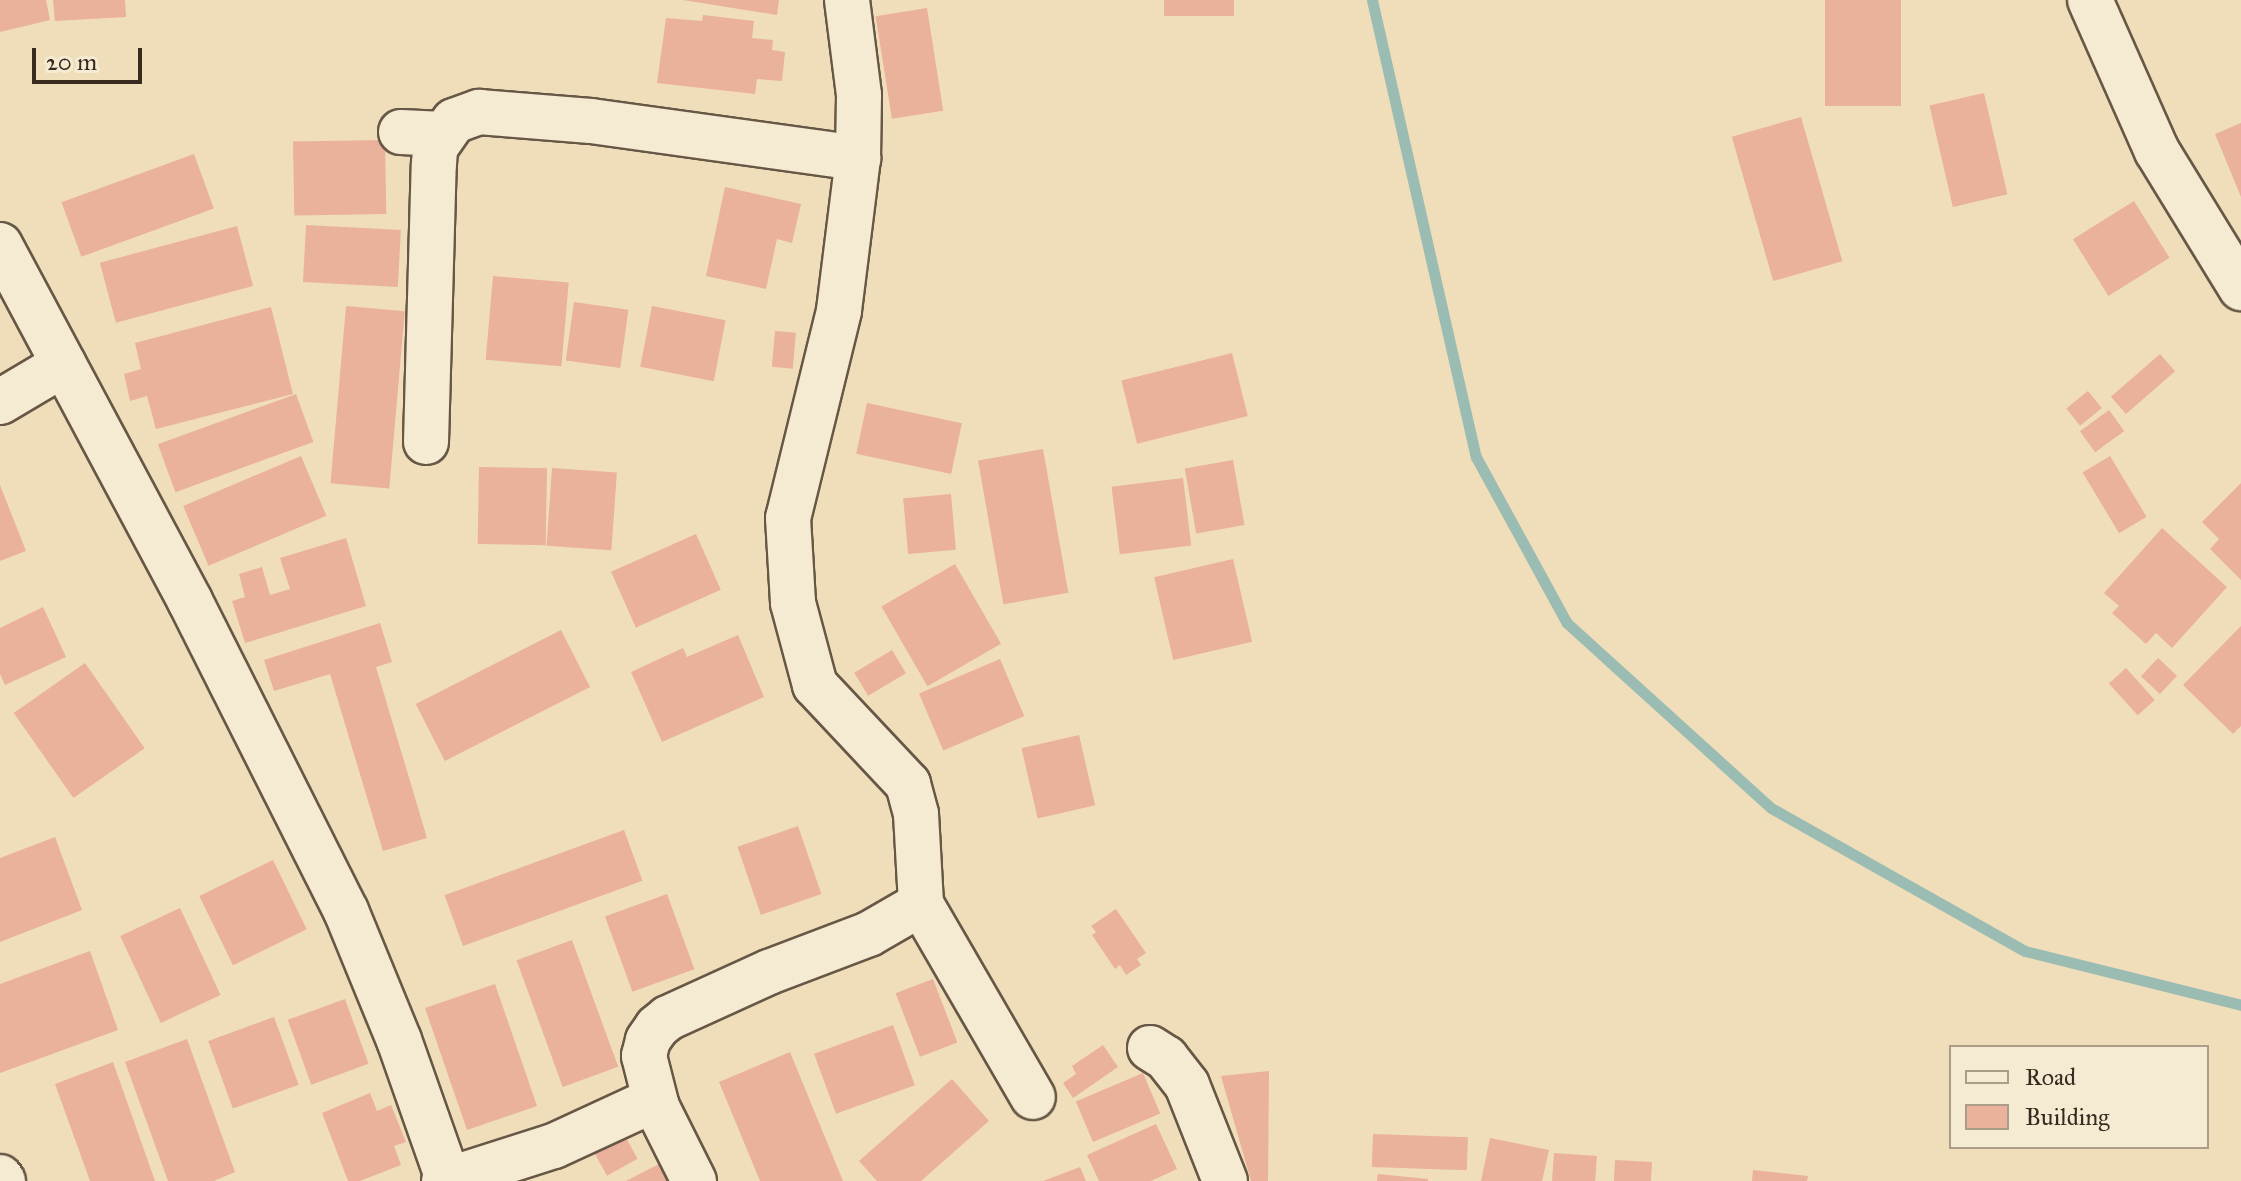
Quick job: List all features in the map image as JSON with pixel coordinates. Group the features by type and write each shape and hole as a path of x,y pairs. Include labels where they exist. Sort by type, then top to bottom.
{"street":[{"path":"847,0 859,95 858,158 839,311 788,518 793,603 815,685 908,784 916,814 921,904 1033,1097"},
{"path":"2090,0 2157,151 2241,288"},
{"path":"426,442 435,148 422,133 479,112 591,121 858,158"},
{"path":"0,245 190,601 346,911 399,1040 446,1180 554,1146 647,1103 657,1107"},
{"path":"0,402 64,364"},
{"path":"694,1181 657,1107 644,1056 648,1040 668,1018 769,972 869,934 921,904"},
{"path":"1150,1048 1166,1058 1187,1085 1225,1181"}],"building":[{"path":"0,0 46,0 50,20 0,32"},
{"path":"53,0 125,0 126,17 55,21"},
{"path":"683,0 779,0 777,15"},
{"path":"1164,0 1234,0 1234,16 1164,16"},
{"path":"1825,0 1901,0 1901,106 1825,106"},
{"path":"927,8 943,111 892,119 876,16"},
{"path":"703,15 754,21 752,38 773,40 772,50 785,52 782,81 757,79 755,94 657,83 666,18 702,21"},
{"path":"1984,93 2007,194 1953,207 1929,106"},
{"path":"1801,117 1842,261 1773,281 1732,137"},
{"path":"2241,123 2241,197 2215,134"},
{"path":"385,140 386,214 294,216 293,142"},
{"path":"194,154 214,209 81,257 62,202"},
{"path":"725,187 801,204 792,243 777,239 766,289 706,276"},
{"path":"2134,201 2170,258 2108,296 2073,239"},
{"path":"306,225 401,230 398,287 303,282"},
{"path":"237,226 253,286 116,323 100,263"},
{"path":"493,276 569,283 561,366 486,360"},
{"path":"574,302 628,310 620,368 566,360"},
{"path":"346,306 405,311 389,488 330,483"},
{"path":"652,306 726,320 714,381 640,367"},
{"path":"271,307 293,394 156,429 147,396 130,401 124,374 141,369 135,343"},
{"path":"775,331 796,333 793,369 772,367"},
{"path":"1232,353 1248,416 1137,444 1121,381"},
{"path":"2160,354 2175,371 2126,414 2111,397"},
{"path":"2088,391 2102,408 2080,426 2066,409"},
{"path":"296,394 313,442 175,492 158,444"},
{"path":"867,403 962,423 951,474 856,454"},
{"path":"2109,410 2124,431 2095,452 2080,431"},
{"path":"1043,449 1068,593 1003,604 978,460"},
{"path":"301,456 326,516 209,566 183,506"},
{"path":"2110,456 2147,517 2119,533 2083,472"},
{"path":"1233,460 1244,525 1196,534 1185,469"},
{"path":"479,467 547,468 546,545 478,544"},
{"path":"552,468 617,473 611,550 547,546"},
{"path":"1183,478 1191,545 1120,554 1112,487"},
{"path":"2241,483 2241,580 2210,549 2219,539 2202,522"},
{"path":"0,485 26,551 0,561"},
{"path":"951,494 956,550 908,554 903,498"},
{"path":"2162,528 2227,587 2172,648 2156,633 2146,644 2112,613 2119,606 2104,593"},
{"path":"696,534 721,590 636,628 611,572"},
{"path":"346,538 366,606 245,643 232,601 245,597 239,574 262,567 270,595 290,589 280,558"},
{"path":"1233,559 1252,642 1173,660 1154,577"},
{"path":"955,564 1001,644 927,686 881,606"},
{"path":"43,607 66,657 5,685 0,674 0,628"},
{"path":"380,623 392,662 376,667 427,838 383,851 330,674 274,691 264,660"},
{"path":"2241,626 2241,726 2233,734 2183,685"},
{"path":"561,630 590,687 445,761 416,704"},
{"path":"738,635 764,697 662,742 631,672 683,648 687,657"},
{"path":"892,650 906,673 868,696 854,673"},
{"path":"2158,658 2177,676 2160,694 2141,676"},
{"path":"1000,659 1024,716 943,750 919,693"},
{"path":"85,663 145,748 73,798 14,713"},
{"path":"2126,668 2155,700 2138,715 2109,683"},
{"path":"1079,735 1095,805 1038,818 1022,748"},
{"path":"798,826 821,894 761,915 737,847"},
{"path":"624,830 642,881 463,946 445,895"},
{"path":"55,837 82,910 0,942 0,858"},
{"path":"273,860 307,929 233,965 199,896"},
{"path":"667,894 694,969 632,992 605,917"},
{"path":"180,908 221,995 161,1023 120,936"},
{"path":"1116,909 1146,953 1137,959 1141,965 1126,975 1120,965 1115,969 1092,935 1096,932 1091,926"},
{"path":"572,940 618,1067 563,1087 517,960"},
{"path":"90,951 118,1030 0,1073 0,984"},
{"path":"933,979 957,1042 920,1057 896,993"},
{"path":"495,984 537,1106 467,1130 425,1008"},
{"path":"345,999 369,1064 311,1085 288,1020"},
{"path":"274,1017 299,1085 233,1109 208,1041"},
{"path":"893,1025 915,1085 836,1114 814,1054"},
{"path":"187,1039 235,1172 214,1181 168,1181 125,1062"},
{"path":"1103,1045 1118,1067 1073,1098 1063,1083 1076,1074 1072,1066"},
{"path":"790,1052 843,1181 760,1181 719,1082"},
{"path":"113,1062 155,1181 90,1181 55,1084"},
{"path":"1269,1071 1268,1181 1251,1181 1221,1076"},
{"path":"1143,1073 1160,1114 1093,1142 1076,1102"},
{"path":"952,1079 989,1121 921,1181 877,1181 859,1161"},
{"path":"370,1093 377,1111 391,1105 406,1142 394,1146 401,1165 360,1181 348,1181 322,1113"},
{"path":"1156,1124 1177,1169 1151,1181 1099,1181 1087,1155"},
{"path":"1373,1134 1468,1137 1467,1170 1372,1167"},
{"path":"625,1136 638,1159 607,1176 594,1153"},
{"path":"1490,1138 1549,1150 1542,1181 1481,1181"},
{"path":"1554,1153 1597,1156 1595,1181 1552,1181"},
{"path":"1615,1160 1652,1162 1651,1181 1614,1181"},
{"path":"659,1164 667,1181 626,1181"},
{"path":"1080,1167 1086,1181 1043,1181"},
{"path":"1753,1170 1808,1176 1807,1181 1752,1181"},
{"path":"1378,1174 1428,1179 1428,1181 1377,1181"}],"waterway":[{"path":"1372,0 1476,457 1567,623 1771,808 2025,951 2241,1005"}]}
